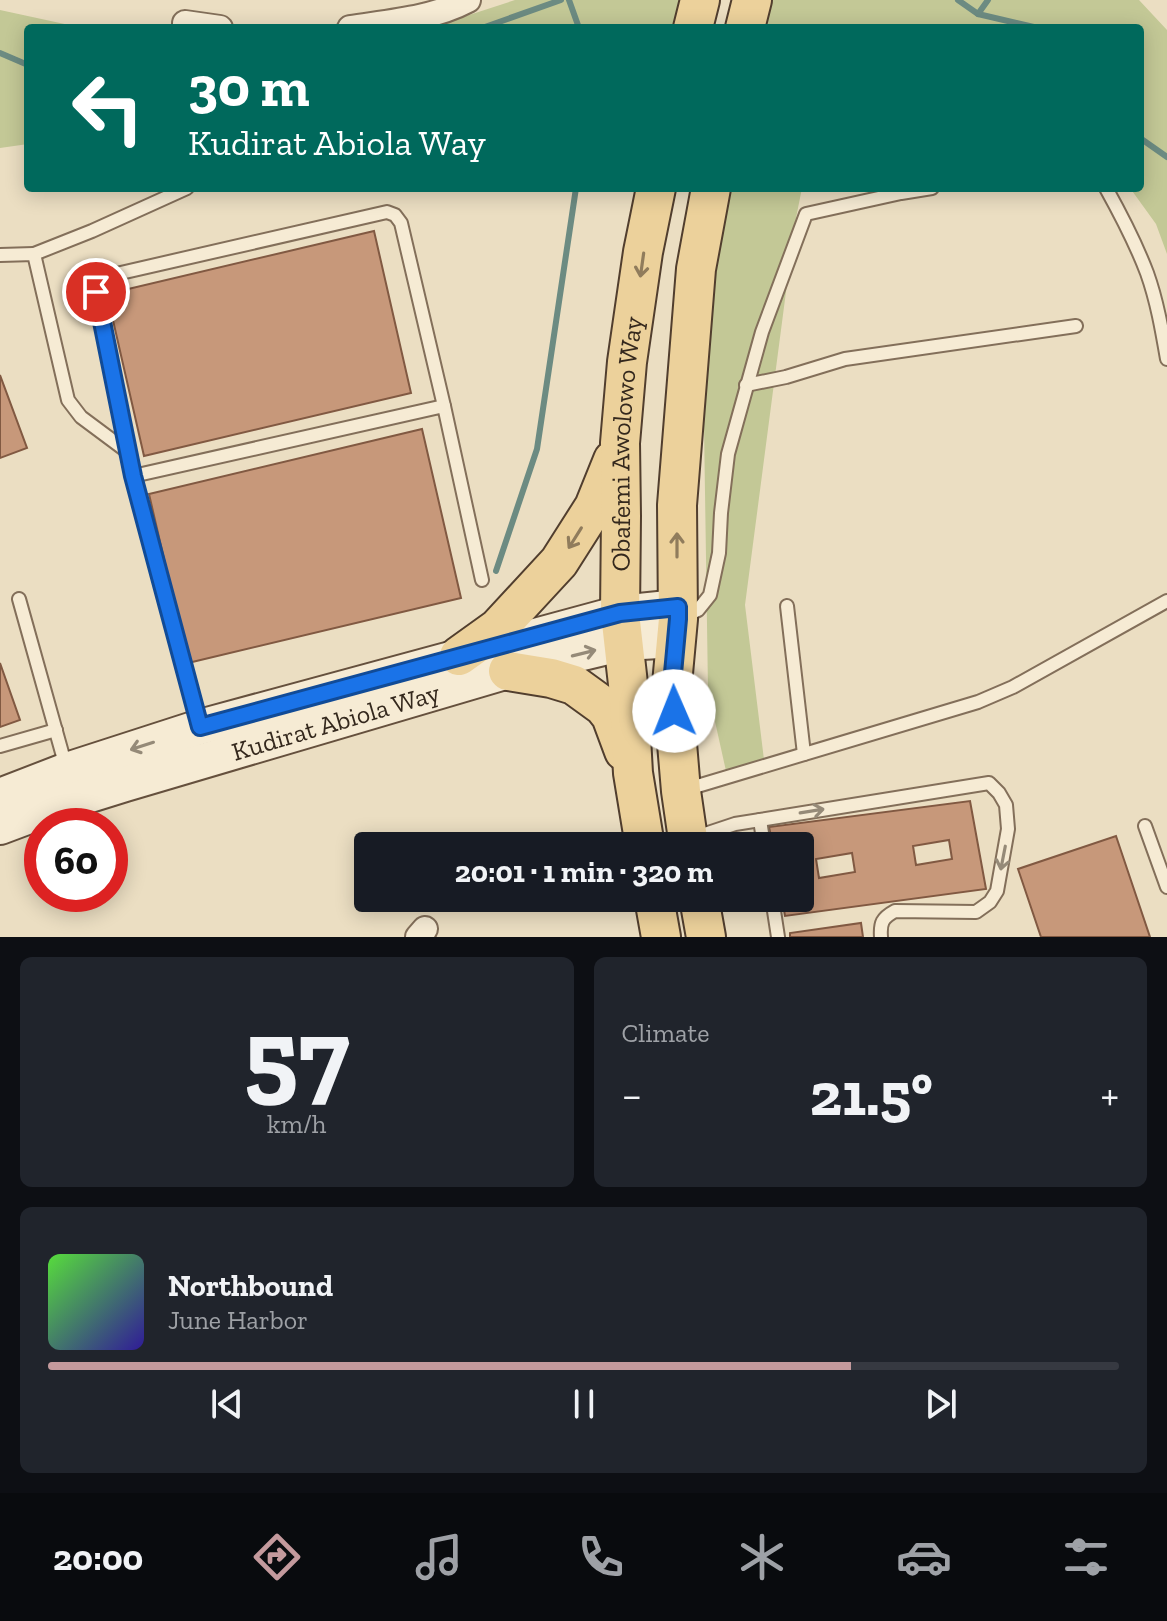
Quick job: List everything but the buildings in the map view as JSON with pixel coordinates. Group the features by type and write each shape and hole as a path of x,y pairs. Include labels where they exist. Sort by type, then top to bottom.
{"main road":[{"path":"694,24 700,0"},
{"path":"746,24 752,0"},
{"name":"Obafemi Awolowo Way","path":"643,832 633,773 622,628 620,443 627,362 655,192"},
{"name":"Obafemi Awolowo Way","path":"687,832 672,684 678,622 677,505 696,269 710,192"},
{"path":"459,656 498,628 565,553 594,507 620,443"},
{"name":"Kudirat Abiola Way","path":"0,796 67,770 200,727 459,656 622,628 678,622"},
{"name":"Kudirat Abiola Way","path":"0,827 125,784 508,671 622,628"},
{"path":"508,671 572,683 603,706 611,716 633,773"},
{"path":"657,912 661,937"},
{"path":"702,912 706,937"}],"street":[{"path":"376,24 421,17 451,9 468,0"},
{"path":"185,23 192,24"}],"lane":[{"path":"0,255 34,254 178,192"},
{"path":"678,622 698,610 710,595 716,576 728,454 762,332 806,214 913,192"},
{"path":"1108,192 1147,273 1161,321 1167,359"},
{"path":"200,727 133,476 96,292 101,283 112,275 387,212 395,215 401,223 482,580"},
{"path":"34,254 68,400 81,417 128,452"},
{"path":"746,385 786,377 845,359 1076,326"},
{"path":"133,476 444,406"},
{"path":"19,599 67,770"},
{"path":"681,791 950,711 1013,687 1167,601"},
{"path":"787,606 804,754"},
{"path":"0,746 56,730"},
{"path":"715,832 735,824 989,783 1006,805 1008,829 997,891 990,902 976,912 895,911 884,917 881,937"},
{"path":"760,820 762,832"},
{"path":"1145,826 1167,887"},
{"path":"774,912 778,937"}],"green space":[{"path":"515,0 684,0 675,24 441,24"},
{"path":"762,0 1139,0 1167,30 1167,254 1156,224 1133,192 1144,192 1144,24 755,24"},
{"path":"0,10 65,24 24,24 24,145 0,148"},
{"path":"715,192 801,192 745,605 765,768 728,780 708,690 703,360"}],"waterway":[{"path":"493,24 561,0"},
{"path":"569,0 578,24"},
{"path":"958,0 978,14 1021,24"},
{"path":"978,14 988,0"},
{"path":"0,53 24,63"},
{"path":"1144,141 1167,157"},
{"path":"496,571 537,449 575,192"}],"route":[{"path":"96,292 133,476 200,727 620,613 678,607 672,684 674,711"}]}
